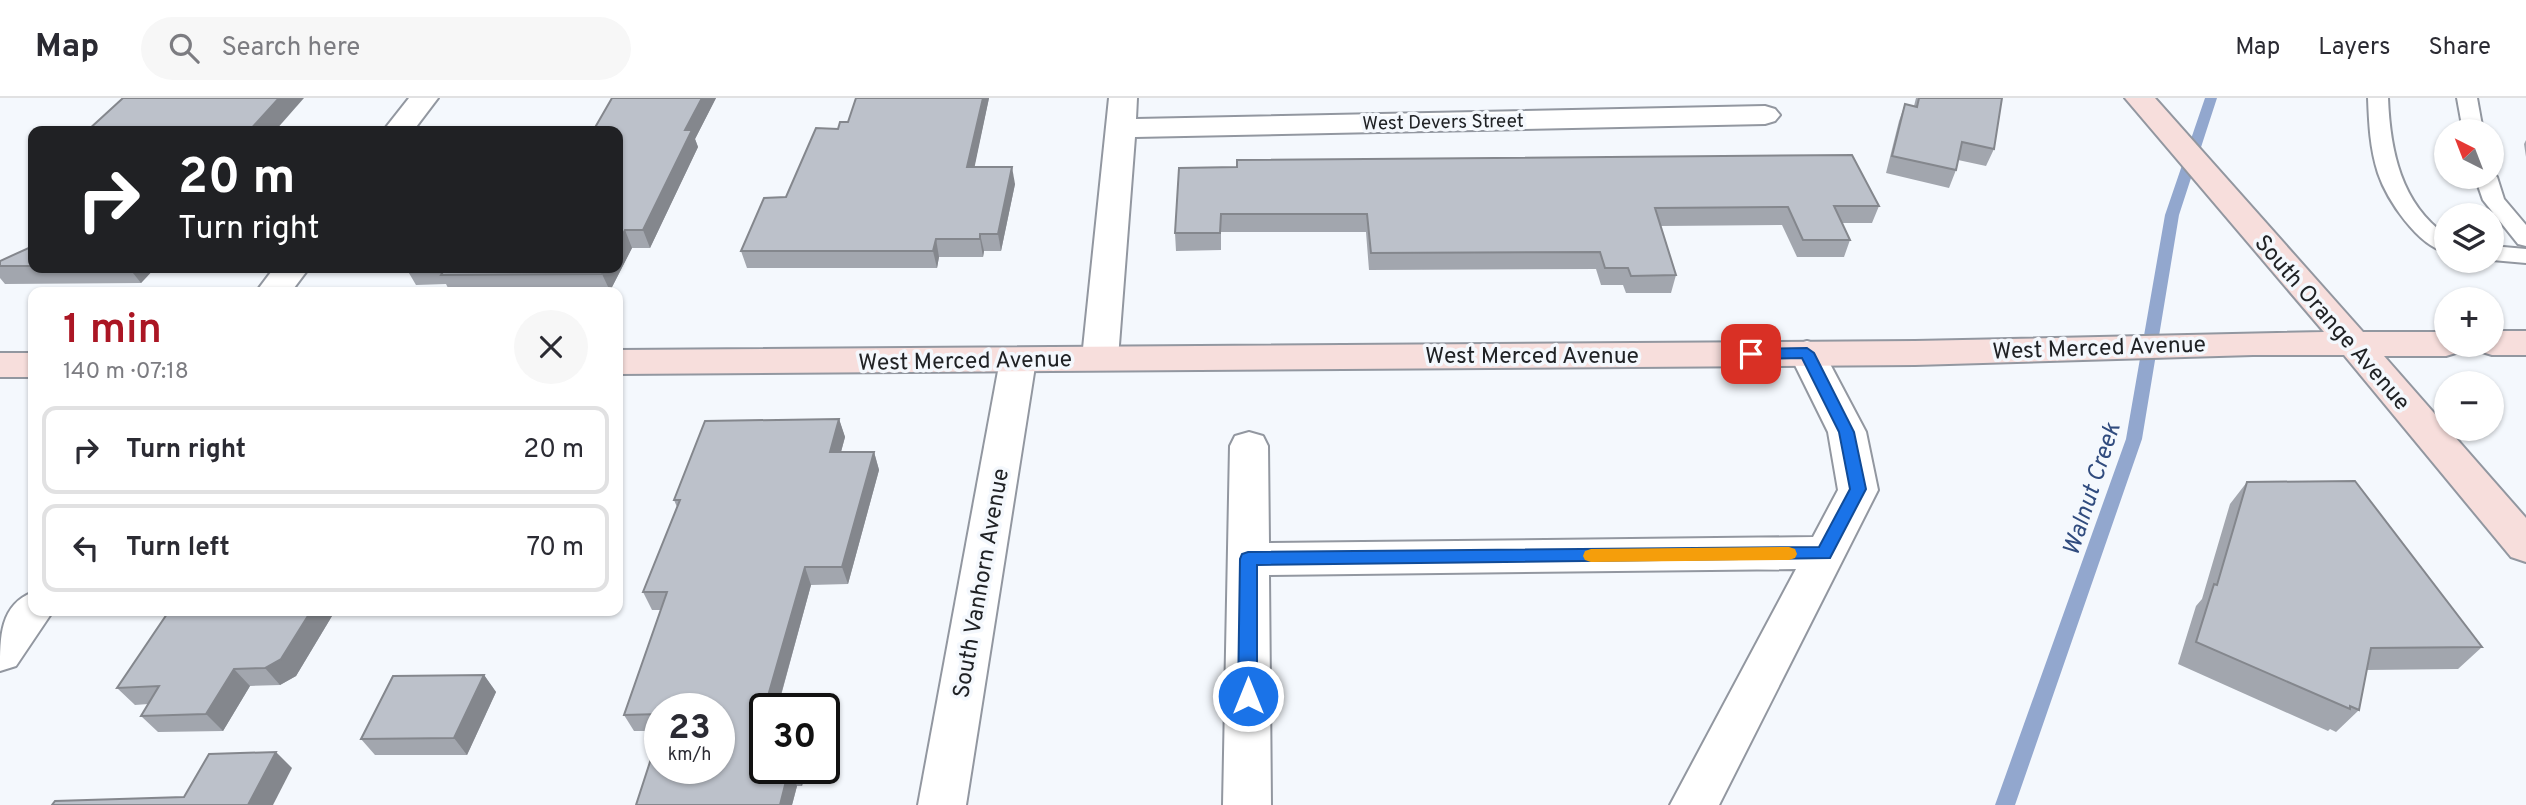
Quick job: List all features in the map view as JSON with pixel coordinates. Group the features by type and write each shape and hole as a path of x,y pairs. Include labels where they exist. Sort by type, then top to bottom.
{"street":[{"path":"402,126 424,98"},
{"name":"South Orange Avenue","path":"2139,98 2526,546"},
{"path":"1100,358 1121,113"},
{"name":"West Devers Street","path":"1121,113 1765,115"},
{"path":"277,287 288,273"},
{"name":"West Merced Avenue","path":"623,362 1914,353 2253,343 2434,344"},
{"path":"2504,343 2526,343"},
{"path":"1694,805 1858,489 1847,432 1807,353"},
{"name":"South Vanhorn Avenue","path":"942,805 1018,360"},
{"path":"0,365 28,365"},
{"path":"1247,805 1250,446"},
{"path":"1248,559 1824,553"},
{"path":"0,653 28,616"}],"lane":[{"path":"2378,98 2379,134 2389,175 2420,227 2434,237"},
{"path":"2467,98 2471,119"},
{"path":"2490,189 2494,200 2526,239"},
{"path":"2504,254 2526,256"}],"building":[{"path":"123,98 279,98 254,126 92,126"},
{"path":"612,98 702,98 685,130 692,130 643,230 625,230 623,234 623,126 596,126"},
{"path":"856,98 983,98 967,167 1012,167 998,234 980,234 980,239 936,239 933,251 741,251 764,198 786,197 816,128 838,129 840,122 848,122"},
{"path":"1919,98 2002,98 1994,149 1962,142 1956,170 1892,156 1905,104 1917,107"},
{"path":"1852,155 1879,206 1834,206 1850,240 1803,240 1788,207 1655,208 1676,275 1631,276 1628,268 1605,268 1600,252 1371,253 1367,214 1221,214 1220,233 1175,233 1179,168 1237,167 1237,160"},
{"path":"28,248 28,266 0,266 0,261"},
{"path":"442,273 602,273 602,274 441,275"},
{"path":"839,419 830,452 874,452 842,567 805,567 769,693 749,693 749,784 785,784 780,805 636,805 644,780 644,784 735,784 735,693 644,693 644,714 624,715 667,592 643,592 680,500 674,500 705,421"},
{"path":"2355,481 2482,647 2371,648 2359,710 2350,706 2350,709 2196,642 2214,584 2217,585 2247,482"},
{"path":"166,616 308,616 281,659 265,668 234,669 206,714 141,716 159,686 117,688"},
{"path":"484,675 454,738 361,739 393,676"},
{"path":"276,752 248,805 52,805 55,801 184,797 209,754"}],"waterway":[{"name":"Walnut Creek","path":"2005,805 2134,439 2172,215 2211,98"}],"slow traffic":[{"path":"1591,556 1789,554"}],"route":[{"path":"1248,696 1248,559 1824,553 1858,489 1847,432 1807,353 1751,354"}]}
